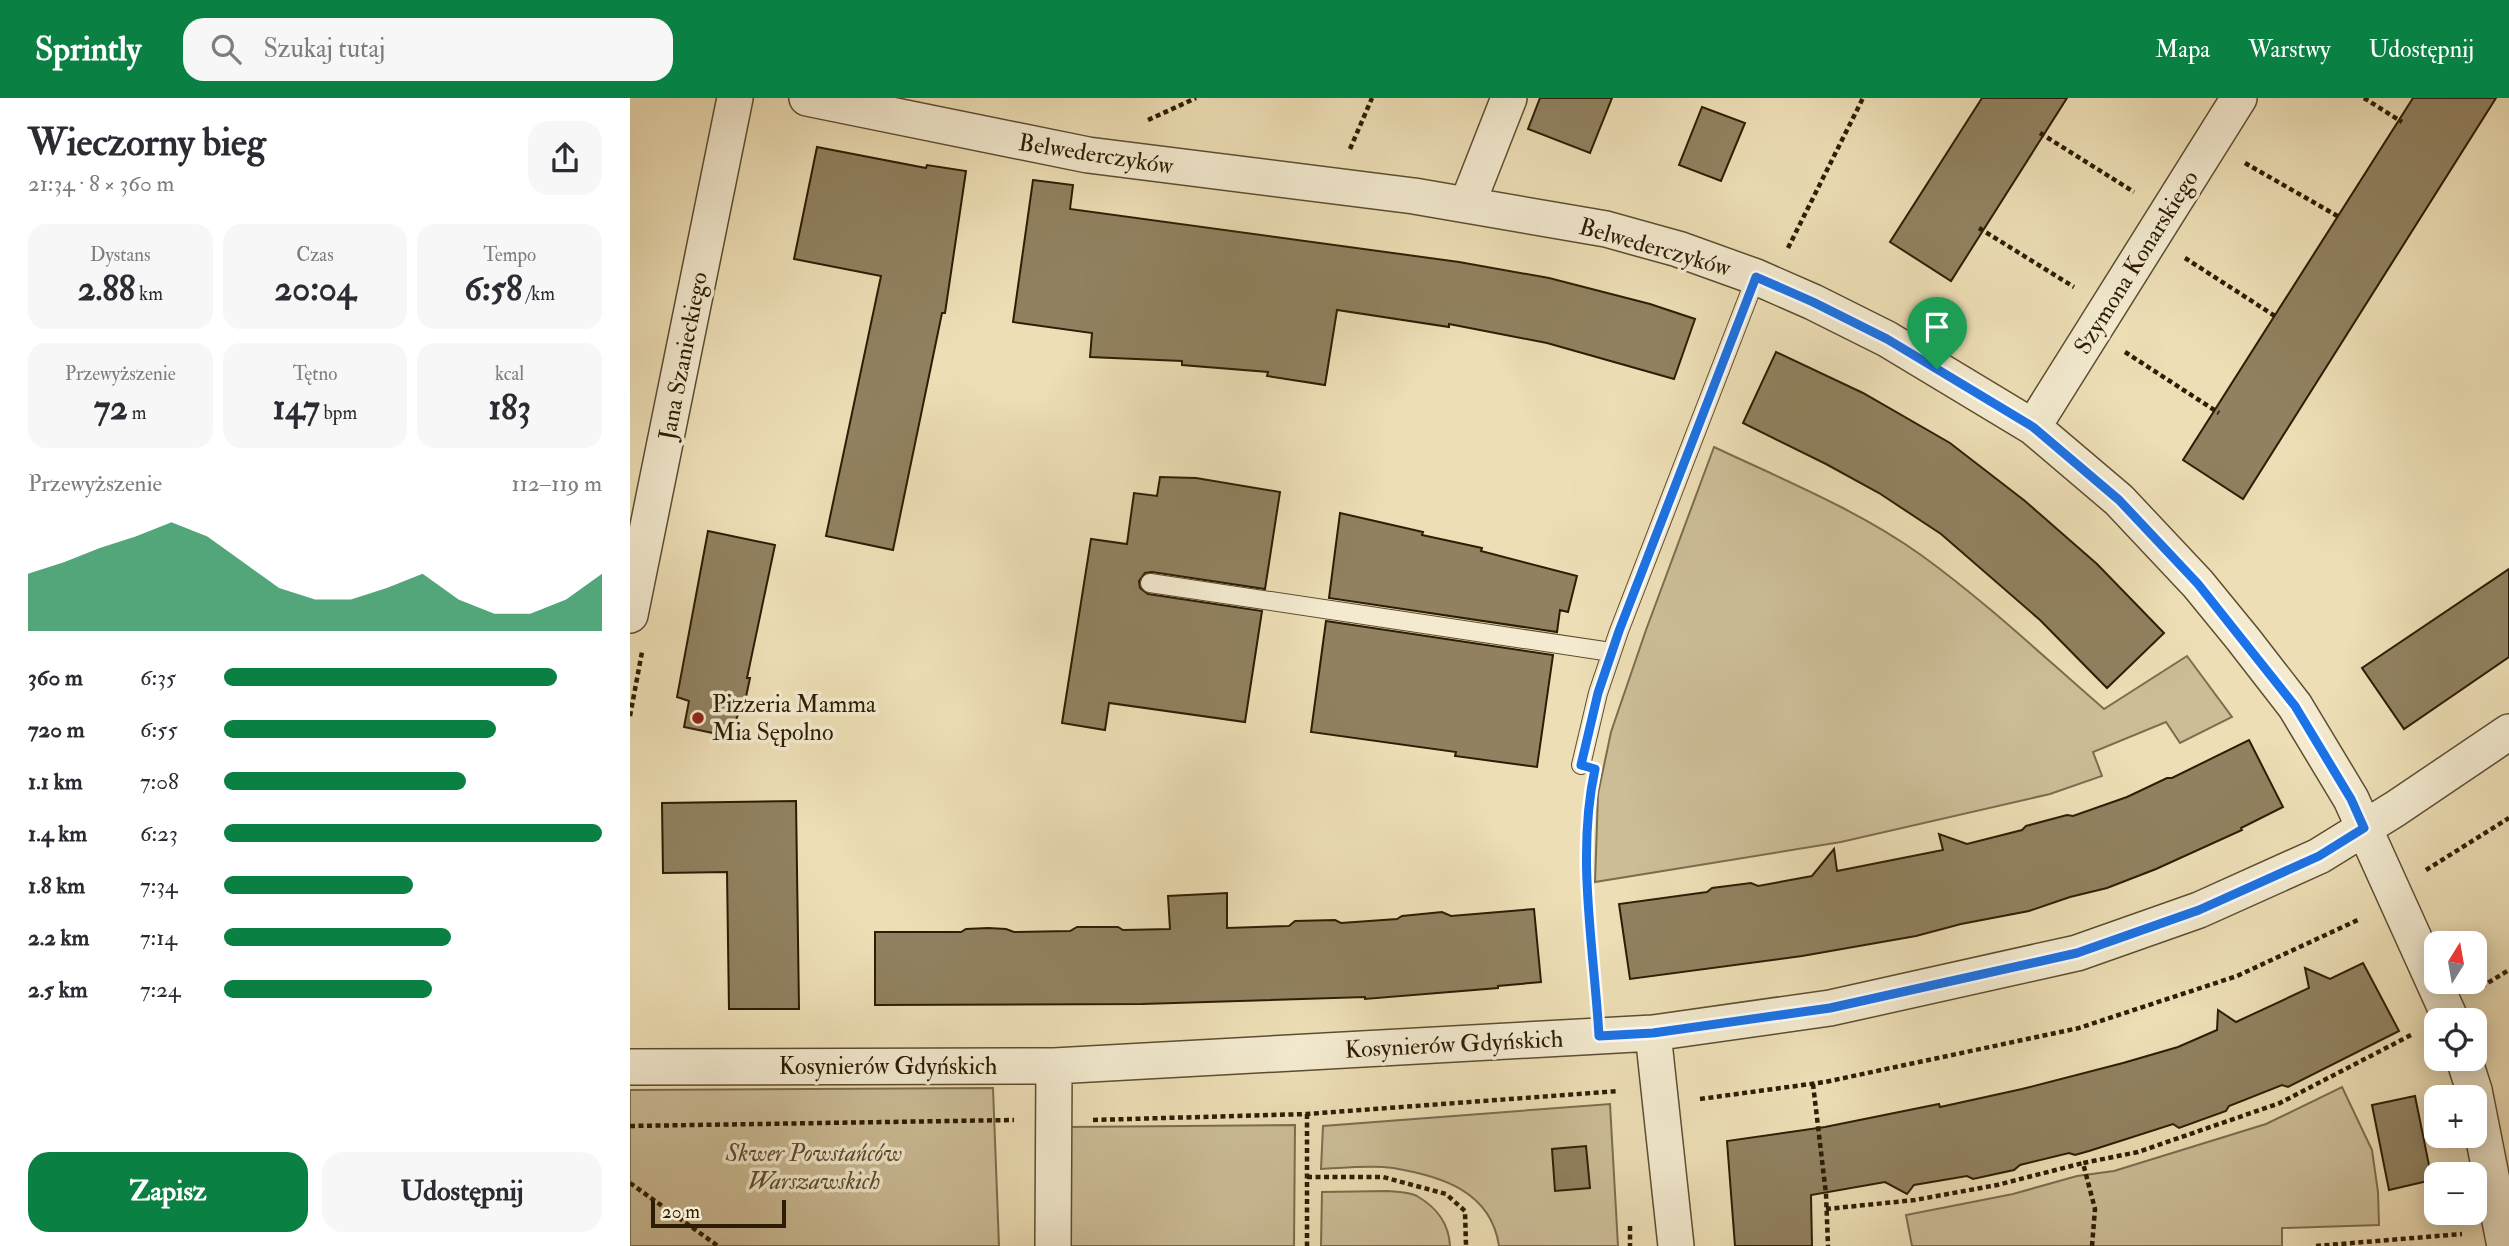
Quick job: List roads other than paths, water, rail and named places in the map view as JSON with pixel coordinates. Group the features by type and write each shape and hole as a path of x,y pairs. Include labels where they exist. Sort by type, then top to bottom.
{"street":[{"name":"Jana Szanieckiego","path":"630,615 735,98"},
{"name":"Belwederczyków","path":"807,98 1088,155 1467,205 1606,229 1678,249 1756,277 1887,339 2033,427 2119,500 2198,584 2243,639 2295,706 2351,799 2430,1008"},
{"path":"1467,205 1509,98"},
{"name":"Szymona Konarskiego","path":"2033,427 2239,98"},
{"name":"Kosynierów Gdyńskich","path":"630,1067 1054,1066 1653,1033 1830,1008 2077,953 2199,910 2319,856 2509,732"},
{"path":"1653,1033 1676,1246"},
{"path":"1053,1246 1054,1066"},
{"path":"2468,1071 2505,1246"}],"lane":[{"path":"1581,765 1611,652 1756,277"},
{"path":"1150,583 1611,652"}],"place":[{"name":"Pizzeria Mamma Mia Sępolno","path":"698,718"}],"park label":[{"name":"Skwer Powstańców Warszawskich","path":"814,1167"}]}
